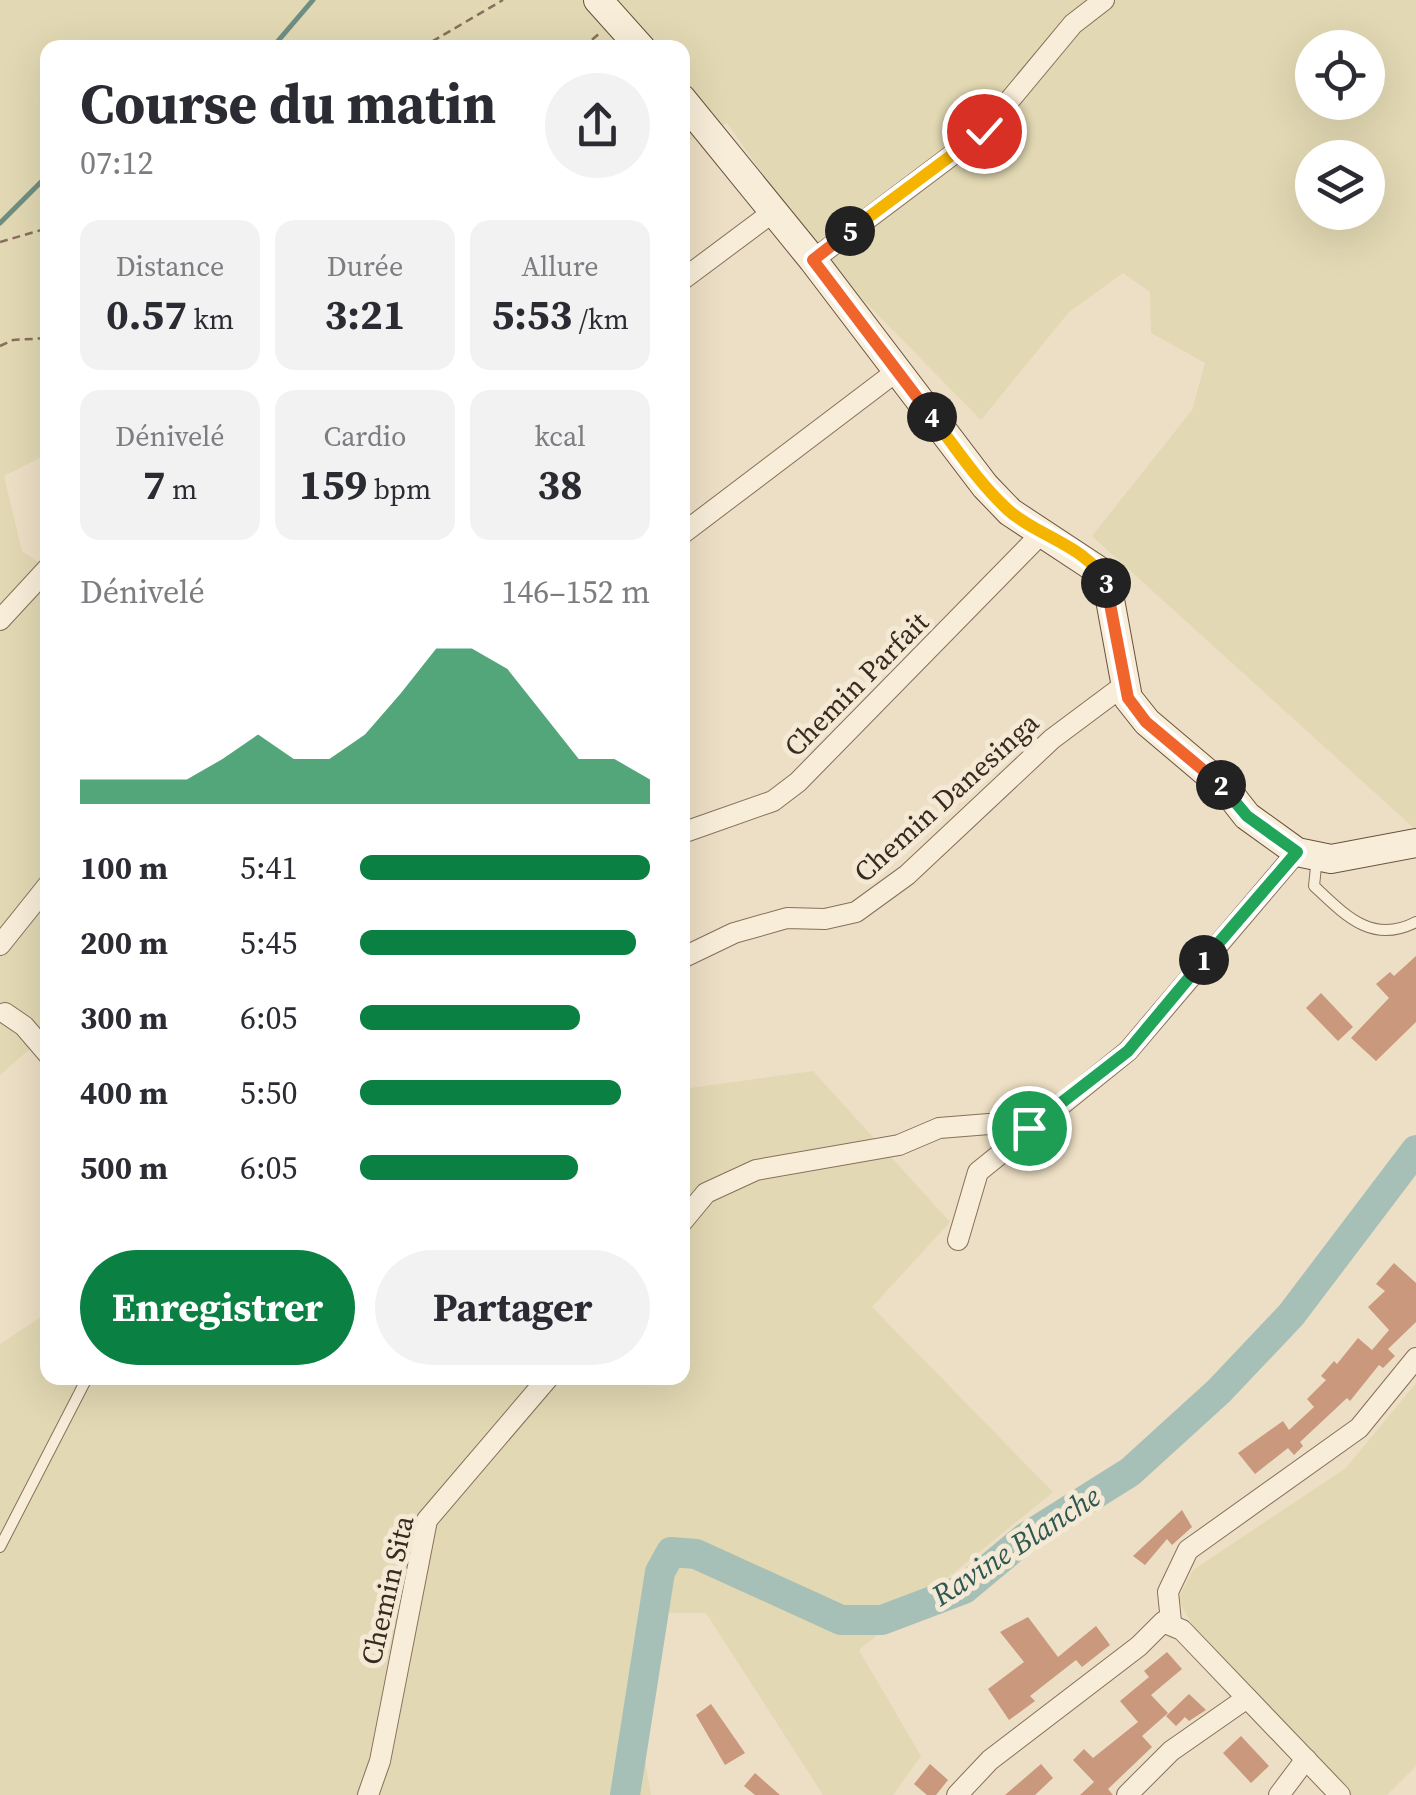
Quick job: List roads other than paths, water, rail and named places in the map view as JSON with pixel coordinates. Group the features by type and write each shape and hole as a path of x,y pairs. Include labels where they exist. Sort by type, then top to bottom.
{"main road":[{"path":"598,0 634,40"},
{"path":"690,109 813,260 984,486 1010,512 1100,572 1110,594 1123,686 1146,722 1225,788 1247,816 1307,854 1358,856 1416,843"}],"street":[{"path":"813,260 940,160 984,131 1073,24 1104,0"},
{"path":"690,274 773,212"},
{"path":"690,528 897,371"},
{"name":"Chemin Parfait","path":"690,830 774,801 798,782 1042,532"},
{"path":"0,620 40,577"},
{"name":"Chemin Danesinga","path":"690,954 734,933 788,918 825,919 856,912 908,874 1052,739 1123,686"},
{"path":"958,1240 978,1172 1128,1051 1307,854"},
{"path":"0,944 40,895"},
{"path":"2,1010 24,1026 40,1045"},
{"path":"690,1212 706,1192 756,1170 899,1145 939,1128 989,1124 1029,1128"},
{"path":"1340,1795 1177,1626 1168,1592 1179,1561 1188,1550 1359,1428 1416,1358"},
{"name":"Chemin Sita","path":"368,1795 380,1761 427,1520 542,1385"},
{"path":"957,1795 990,1760 1140,1646 1162,1622 1177,1626"},
{"path":"1126,1795 1182,1742 1247,1698"},
{"path":"1279,1795 1306,1759"}],"lane":[{"path":"1307,854 1314,886 1355,924 1379,931 1416,922"},
{"path":"0,1547 83,1385"}],"waterway":[{"path":"279,40 313,0"},
{"path":"0,223 40,183"},
{"name":"Ravine Blanche","path":"625,1795 660,1572 671,1552 696,1554 841,1620 882,1620 964,1589 1025,1538 1130,1472 1219,1391 1291,1315 1416,1150"}]}
